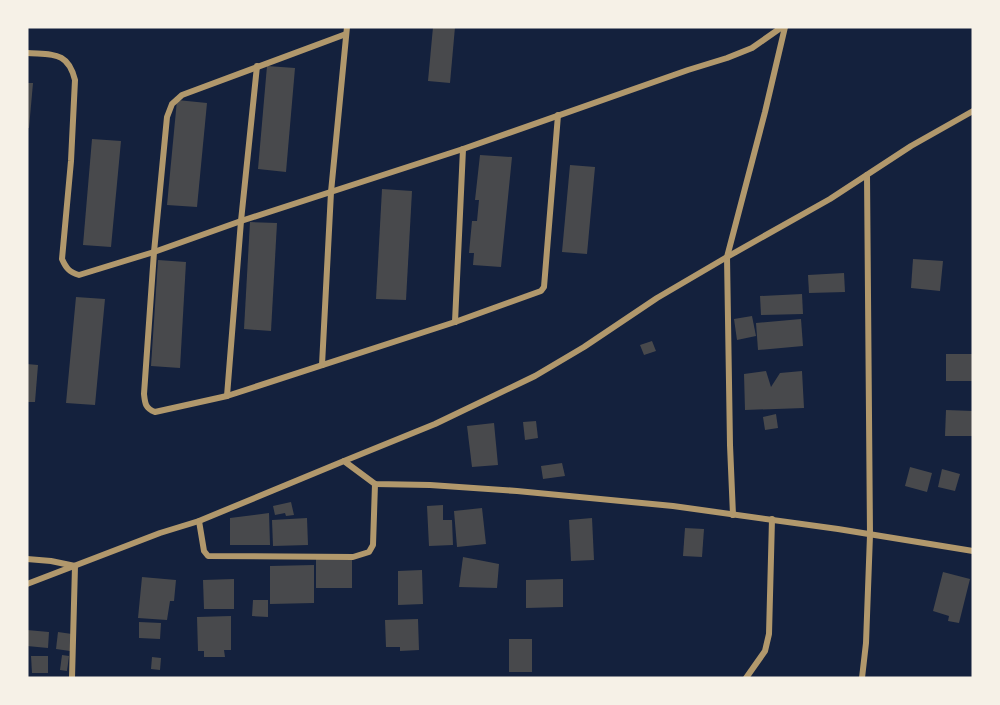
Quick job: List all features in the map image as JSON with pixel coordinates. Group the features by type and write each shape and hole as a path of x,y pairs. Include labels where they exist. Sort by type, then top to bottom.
{"street":[{"path":"27,53 56,55 72,68 75,80 71,160 62,259 66,267 78,276 463,149 727,58 752,48 784,27"},
{"path":"733,515 727,257 765,112 784,27"},
{"path":"322,365 331,192 347,30 182,95 172,104 167,117 144,394 145,405 149,410 155,412 226,396 322,365 455,322 539,292 544,286 558,116"},
{"path":"226,396 257,66"},
{"path":"27,584 160,533 200,521 444,420 535,376 584,347 657,298 830,199 911,146 973,111"},
{"path":"455,322 463,149"},
{"path":"862,678 866,643 870,535 867,175"},
{"path":"345,461 375,484 517,491 673,506 772,519 973,551"},
{"path":"200,521 204,551 208,556 353,557 369,552 373,545 375,484"},
{"path":"746,678 765,651 770,634 772,519"},
{"path":"27,559 75,566"},
{"path":"72,678 75,566"}],"building":[{"path":"433,27 455,27 450,83 428,81"},
{"path":"267,66 295,68 286,172 258,169"},
{"path":"27,83 33,83 29,128 27,128"},
{"path":"177,100 207,103 197,207 167,205"},
{"path":"92,139 121,141 111,247 83,245"},
{"path":"480,155 512,157 501,267 473,265 474,253 469,253 472,221 477,221 479,200 475,200"},
{"path":"570,165 595,167 587,254 562,252"},
{"path":"382,189 412,191 406,300 376,299"},
{"path":"250,222 277,223 271,331 244,329"},
{"path":"913,259 943,261 940,291 911,288"},
{"path":"158,260 186,262 180,368 151,366"},
{"path":"844,273 845,292 809,293 808,275"},
{"path":"802,294 803,314 761,315 760,296"},
{"path":"76,297 105,299 95,405 66,403"},
{"path":"752,316 756,336 737,340 734,319"},
{"path":"801,319 803,346 758,350 756,323"},
{"path":"652,341 656,351 644,355 640,345"},
{"path":"946,354 973,354 973,381 946,381"},
{"path":"27,364 38,365 35,402 27,402"},
{"path":"766,371 771,387 780,373 802,371 804,408 745,410 744,374"},
{"path":"946,410 973,411 973,436 945,436"},
{"path":"776,414 778,428 765,430 763,417"},
{"path":"536,421 538,438 525,440 523,422"},
{"path":"494,423 498,465 472,467 467,426"},
{"path":"562,463 565,476 543,479 541,466"},
{"path":"910,467 932,473 927,492 905,486"},
{"path":"942,469 960,474 955,491 938,487"},
{"path":"291,502 294,515 286,516 285,513 275,515 273,506"},
{"path":"443,505 443,520 452,520 453,545 429,546 427,506"},
{"path":"482,508 486,544 457,547 454,511"},
{"path":"269,513 270,545 230,545 230,518"},
{"path":"307,518 308,545 273,546 272,520"},
{"path":"592,518 594,560 571,561 569,520"},
{"path":"685,528 704,529 702,557 683,556"},
{"path":"463,557 499,564 497,588 459,587"},
{"path":"316,559 352,559 352,588 316,588"},
{"path":"314,565 314,603 270,604 270,566"},
{"path":"422,570 423,604 398,605 398,571"},
{"path":"943,572 970,579 959,623 948,621 949,616 933,611"},
{"path":"142,577 176,580 174,601 170,601 167,620 138,618"},
{"path":"234,579 234,609 204,609 203,580"},
{"path":"563,579 563,607 526,608 526,580"},
{"path":"253,600 268,600 268,617 252,616"},
{"path":"231,616 231,650 224,650 225,657 204,657 204,651 198,651 197,617"},
{"path":"418,619 419,650 400,651 400,647 386,647 385,620"},
{"path":"139,622 161,623 160,639 139,638"},
{"path":"27,630 49,632 48,648 27,646"},
{"path":"58,632 72,634 70,651 56,649"},
{"path":"509,639 532,639 532,672 509,672"},
{"path":"62,655 69,656 67,671 60,670"},
{"path":"31,656 48,656 48,673 32,673"},
{"path":"152,657 161,658 160,670 151,669"}]}
